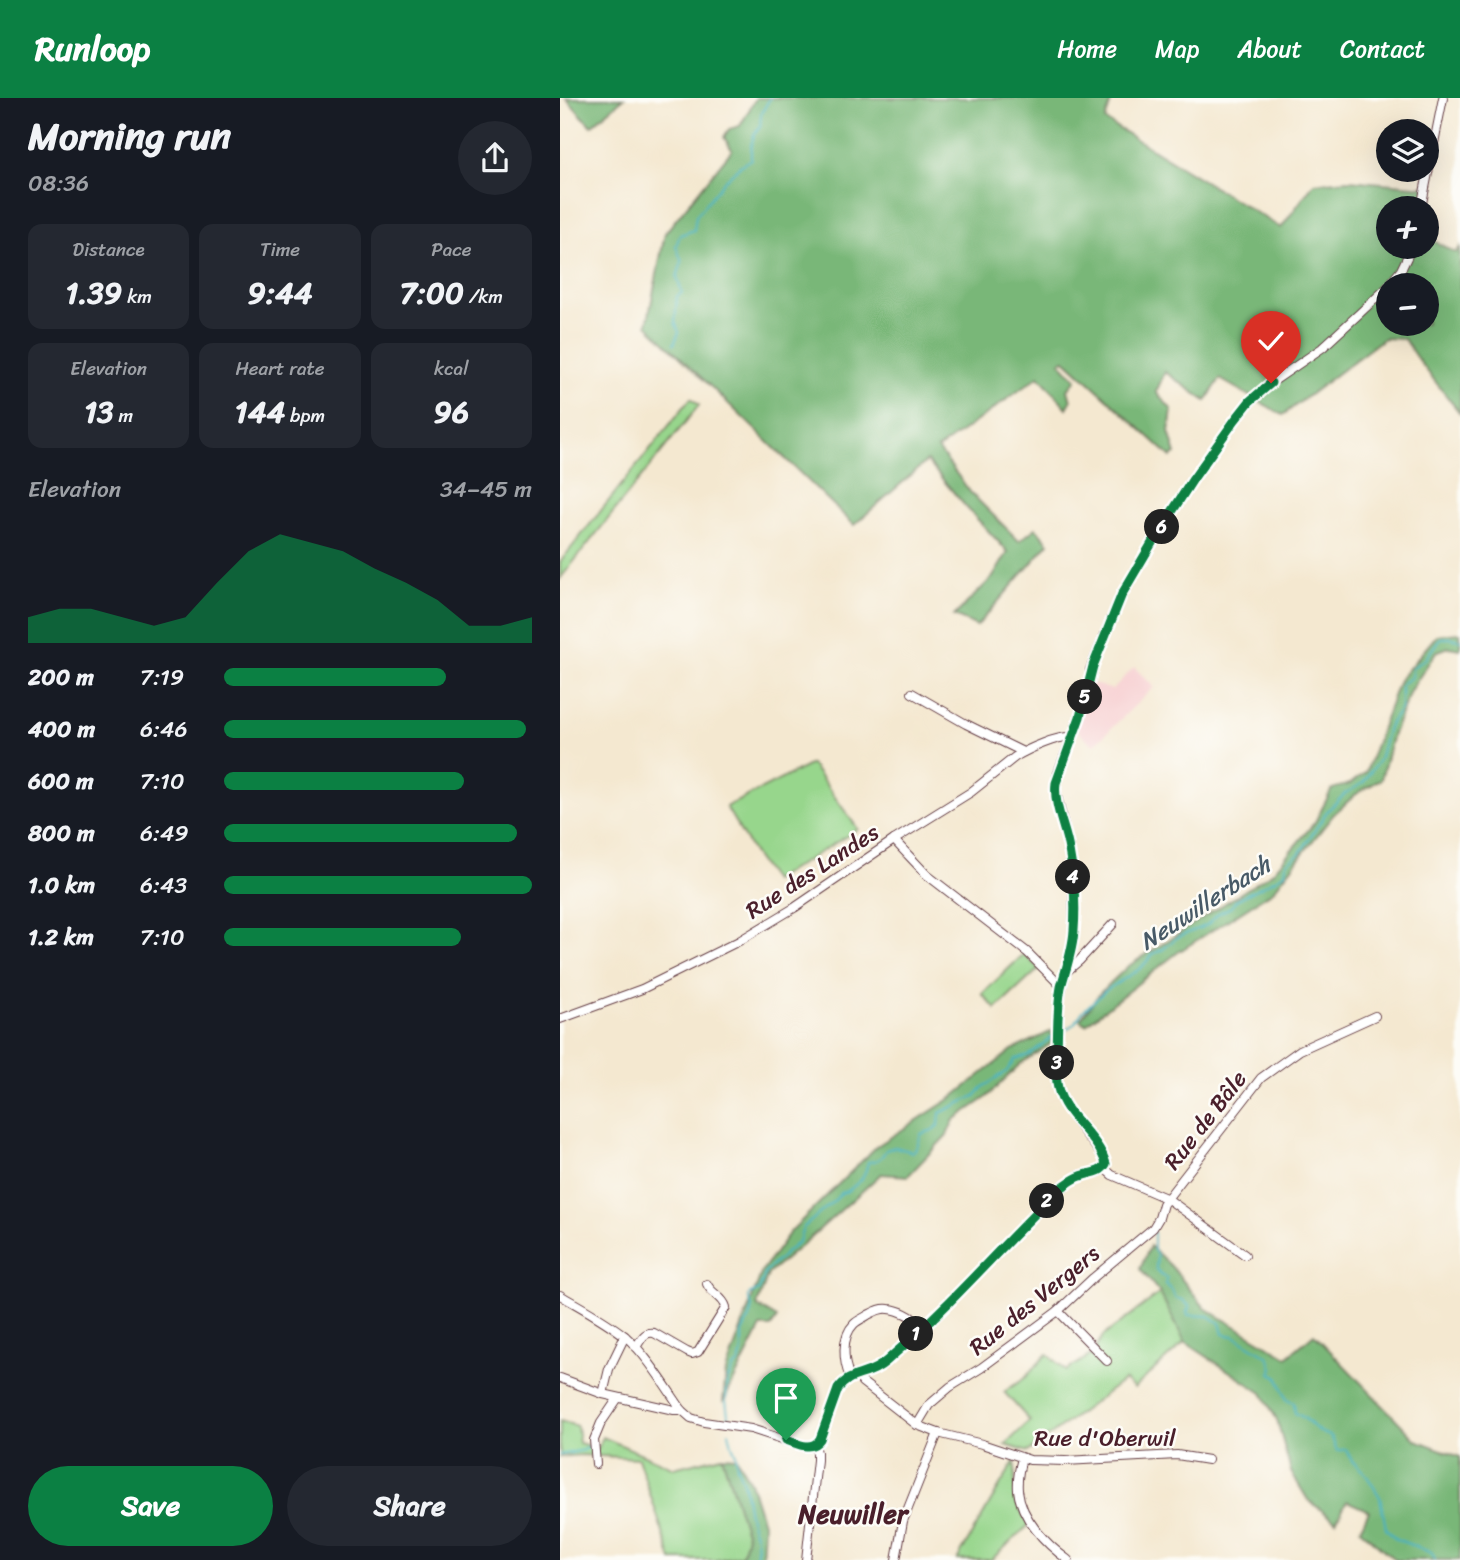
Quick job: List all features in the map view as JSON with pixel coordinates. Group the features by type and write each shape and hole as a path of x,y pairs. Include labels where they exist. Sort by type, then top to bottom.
{"street":[{"path":"1423,196 1443,98"},
{"path":"560,1295 625,1336 691,1418 751,1429 809,1447 820,1439 838,1389 854,1376 871,1371 890,1358 1061,1188 1079,1176 1104,1168 1104,1157 1067,1108 1057,1085 1059,1003 1074,929 1069,849 1055,787 1059,770 1073,737 1093,666 1122,594 1193,479 1250,401 1322,348 1376,298"},
{"path":"912,693 1023,752"},
{"name":"Rue des Landes","path":"560,1019 642,989 739,941 971,792 1023,752 1063,737 1073,737"},
{"path":"894,840 927,875 1027,952 1062,987"},
{"path":"1066,972 1113,924"},
{"name":"Rue de Bâle","path":"1104,1168 1112,1175 1168,1199 1261,1078 1300,1050 1374,1016"},
{"path":"1168,1199 1245,1255"},
{"name":"Rue des Vergers","path":"918,1425 929,1405 950,1387 981,1368 1058,1311 1153,1228 1163,1204 1168,1199"},
{"path":"636,1347 645,1334 650,1332 687,1352 698,1352 726,1307 725,1302 708,1288 707,1284"},
{"path":"854,1376 844,1359 845,1345 855,1322 878,1310 893,1309 924,1327"},
{"path":"1058,1311 1107,1361"},
{"path":"603,1394 609,1369 625,1336"},
{"name":"Rue d'Oberwil","path":"854,1376 918,1425 1021,1458 1051,1461 1177,1455 1208,1460"},
{"path":"560,1378 618,1398 682,1410"},
{"path":"596,1464 594,1440 601,1423 618,1398"},
{"path":"896,1560 903,1521 938,1433"},
{"path":"806,1560 817,1460 814,1445"},
{"path":"1021,1458 1018,1489 1022,1503 1038,1534 1068,1560"}],"shaded area":[{"path":"1134,667 1154,687 1094,745 1071,725 1086,681 1112,690"}],"green space":[{"path":"566,98 624,98 591,126"},
{"path":"756,98 1112,98 1105,120 1281,228 1314,183 1349,180 1425,187 1425,196 1376,196 1376,259 1439,259 1439,244 1456,253 1460,247 1460,413 1404,339 1384,338 1283,415 1220,379 1206,401 1165,372 1156,392 1172,410 1169,432 1176,454 1171,457 1065,360 1060,362 1076,379 1068,390 1071,401 1067,408 1039,376 938,449 971,493 1019,541 1036,528 1049,543 977,626 954,616 993,577 1008,552 927,461 854,525 647,325 665,233 732,150 724,137 729,129 740,126"},
{"path":"691,398 699,405 560,579 560,562"},
{"path":"1460,633 1460,649 1449,647 1436,652 1410,691 1393,734 1381,779 1355,795 1334,814 1273,891 1177,953 1086,1024 1080,1020 1100,993 1127,967 1273,872 1315,822 1332,789 1350,784 1366,772 1399,680 1437,635"},
{"path":"811,764 858,829 773,881 726,807"},
{"path":"1024,954 1039,969 996,1009 982,994"},
{"path":"1052,1031 1052,1043 1020,1064 986,1098 954,1120 947,1135 908,1176 881,1174 768,1274 757,1306 777,1318 771,1327 761,1327 723,1402 726,1371 762,1271 790,1232 877,1146 953,1097 1012,1050"},
{"path":"1150,1246 1171,1266 1205,1308 1287,1357 1314,1334 1416,1440 1460,1457 1460,1560 1395,1560 1360,1529 1369,1511 1347,1501 1336,1521 1308,1500 1291,1472 1277,1420 1262,1393 1185,1342 1160,1293 1140,1269"},
{"path":"1160,1293 1185,1342 1134,1388 1124,1380 1028,1452 1005,1445 1030,1421 1004,1392 1026,1377 1047,1354 1066,1371 1092,1354 1103,1336"},
{"path":"560,1421 577,1426 579,1443 598,1448 603,1437 674,1468 722,1456 747,1536 742,1555 717,1560 672,1560 638,1458 581,1455 560,1457"},
{"path":"722,1456 736,1457 750,1482 764,1526 762,1560 717,1560 742,1555 747,1536"},
{"path":"1015,1460 1015,1501 1029,1525 991,1560 957,1560"}],"waterway":[{"path":"674,344 679,332 675,322 677,296 682,293 677,277 682,262 676,246 680,235 694,230 696,216 724,181 751,159 754,135 760,127 761,114 770,98"},
{"name":"Neuwillerbach","path":"1065,1030 1105,991 1141,968 1153,954 1178,937 1207,925 1236,900 1285,873 1286,863 1300,853 1328,810 1346,793 1363,783 1379,760 1388,727 1401,708 1401,684 1412,677 1412,668 1426,658 1440,638 1460,640"},
{"name":"Neuwillerbach","path":"729,1421 726,1401 728,1379 733,1368 739,1363 742,1333 752,1306 749,1295 759,1290 766,1271 799,1241 803,1228 841,1193 848,1191 861,1180 868,1162 879,1159 886,1150 895,1147 913,1152 921,1134 939,1125 940,1113 975,1096 983,1087 1006,1072 1015,1059 1029,1055 1052,1037"},
{"path":"1154,1231 1156,1269 1160,1275 1167,1278 1165,1284 1172,1290 1175,1298 1183,1300 1190,1307 1188,1315 1209,1316 1220,1323 1223,1334 1234,1336 1269,1357 1273,1368 1271,1373 1277,1376 1287,1400 1294,1403 1295,1413 1320,1432 1331,1436 1337,1451 1346,1449 1352,1461 1365,1473 1380,1497 1386,1528 1396,1539 1432,1553 1435,1560"},
{"name":"Neuwillerbach","path":"729,1432 756,1538 756,1560"},
{"path":"560,1455 590,1447"}],"district":[{"name":"Neuwiller","path":"853,1514"}],"route":[{"path":"786,1440 809,1447 816,1444 842,1383 850,1377 871,1371 890,1358 1061,1188 1079,1176 1098,1172 1106,1164 1095,1143 1067,1108 1057,1085 1059,1003 1074,929 1069,849 1055,787 1080,717 1093,666 1122,594 1193,479 1250,401 1271,383"}]}
